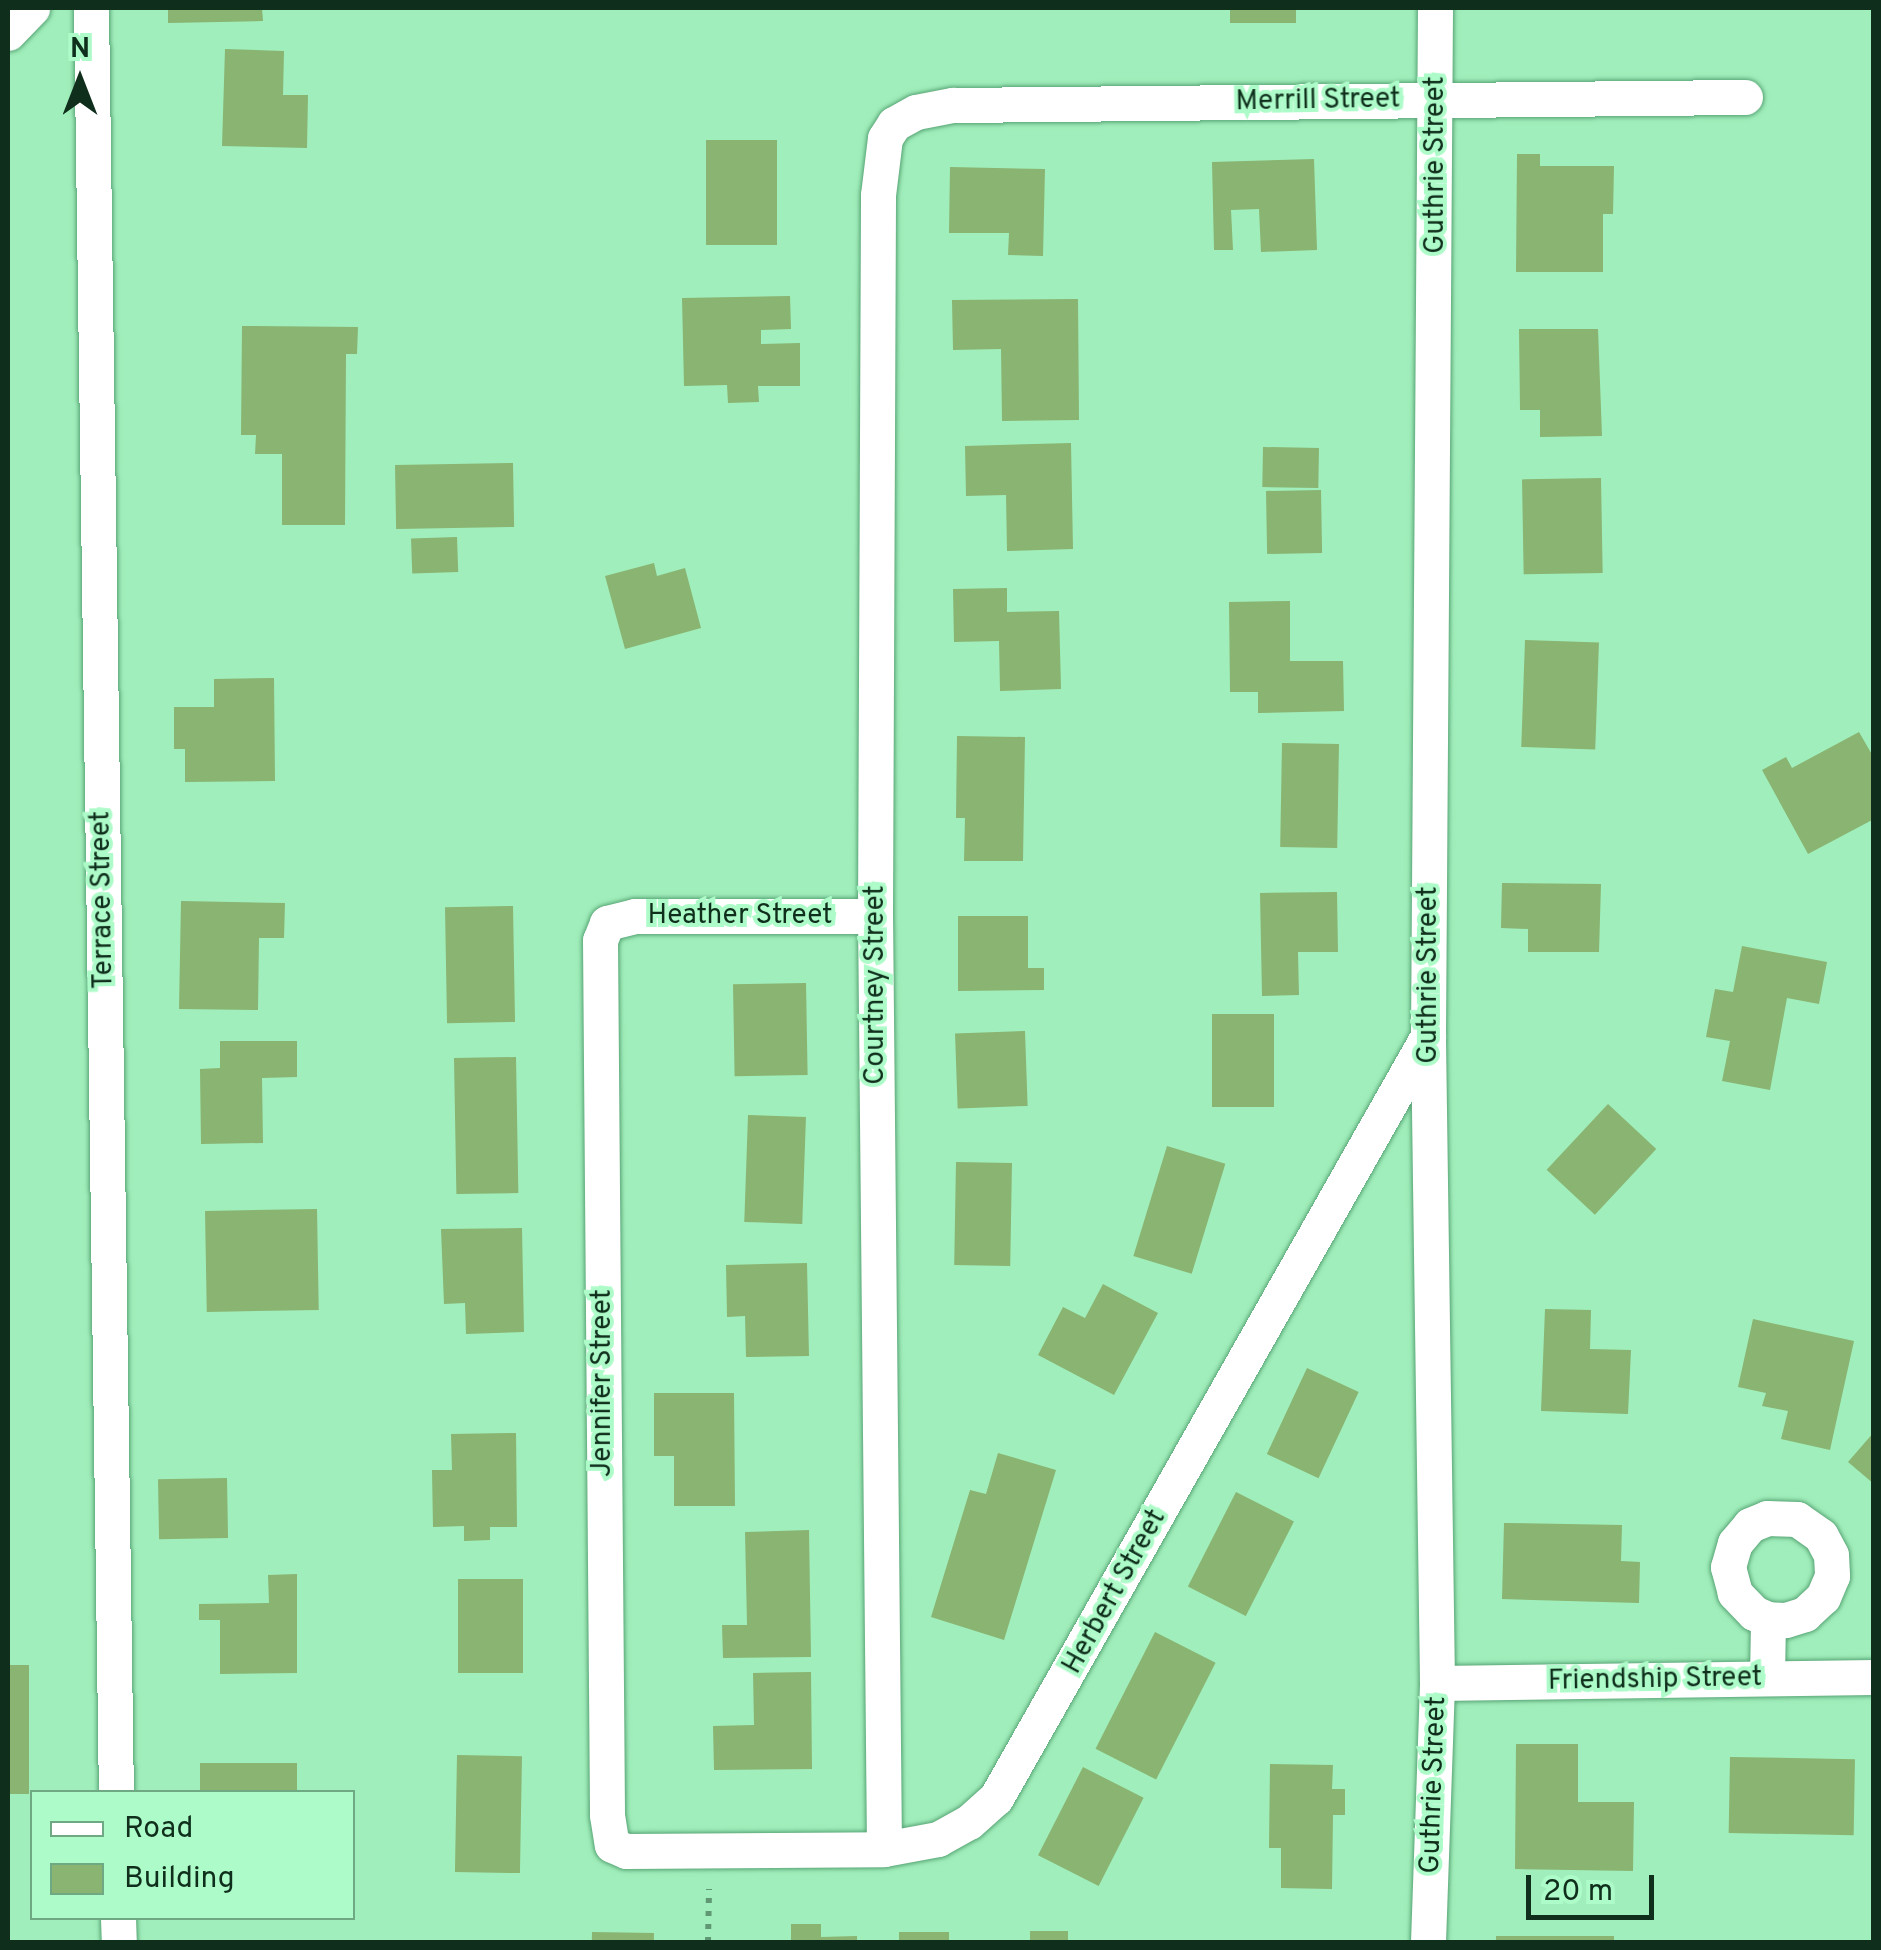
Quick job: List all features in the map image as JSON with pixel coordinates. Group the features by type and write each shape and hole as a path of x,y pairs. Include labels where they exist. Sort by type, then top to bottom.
{"street":[{"path":"8,33 32,8"},
{"name":"Terrace Street","path":"91,8 116,1790"},
{"name":"Guthrie Street","path":"1428,1942 1438,1683 1428,1036 1435,8"},
{"name":"Merrill Street","path":"894,124 916,112 952,105 1745,97"},
{"name":"Courtney Street","path":"884,1849 875,916 878,195 885,138 894,124"},
{"name":"Heather Street","path":"606,923 635,916 875,916"},
{"name":"Jennifer Street","path":"606,923 600,940 606,1815 612,1845"},
{"name":"Herbert Street","path":"612,1845 646,1854 884,1849 938,1839 969,1822 996,1798 1428,1036"},
{"path":"1767,1678 1768,1618"},
{"name":"Friendship Street","path":"1438,1683 1874,1677"}],"path":[{"path":"708,1942 709,1852"}],"building":[{"path":"168,8 262,8 263,21 168,23"},
{"path":"1230,8 1296,8 1296,23 1230,23"},
{"path":"225,49 284,51 283,95 308,95 307,148 222,146"},
{"path":"706,140 777,140 777,245 706,245"},
{"path":"1517,154 1540,154 1540,166 1614,166 1613,214 1603,214 1603,272 1516,272"},
{"path":"1314,159 1317,250 1261,252 1259,209 1231,210 1233,250 1214,250 1212,162"},
{"path":"950,167 1045,169 1043,256 1008,255 1009,233 949,233"},
{"path":"790,296 791,329 761,330 761,344 800,343 800,386 758,386 759,402 728,403 727,385 684,386 682,298"},
{"path":"1078,299 1079,420 1002,421 1001,349 953,350 952,300"},
{"path":"242,326 358,327 357,354 346,354 345,525 282,525 282,454 255,454 256,435 241,435"},
{"path":"1519,329 1598,329 1602,436 1540,437 1540,410 1520,410"},
{"path":"1071,443 1073,549 1007,551 1006,495 966,496 965,446"},
{"path":"1263,447 1319,448 1318,488 1262,487"},
{"path":"513,463 514,527 396,529 395,465"},
{"path":"1601,478 1603,573 1524,574 1522,479"},
{"path":"1321,490 1322,553 1267,554 1266,491"},
{"path":"457,537 458,572 412,574 411,539"},
{"path":"654,563 657,576 685,568 701,628 625,649 605,576"},
{"path":"1007,588 1007,612 1059,611 1061,689 1000,691 999,641 954,642 953,589"},
{"path":"1290,601 1290,661 1343,661 1344,711 1258,713 1258,692 1230,692 1229,602"},
{"path":"1525,640 1599,643 1595,750 1521,747"},
{"path":"274,678 275,781 185,782 185,749 174,749 174,707 214,707 214,679"},
{"path":"1859,732 1874,758 1874,819 1808,854 1762,770 1786,757 1792,768"},
{"path":"957,736 1025,737 1023,861 964,861 965,818 956,818"},
{"path":"1282,743 1339,744 1337,848 1280,847"},
{"path":"1502,883 1601,884 1599,952 1528,952 1528,929 1501,928"},
{"path":"1337,892 1338,952 1298,952 1299,995 1262,996 1260,893"},
{"path":"181,901 285,903 284,938 259,938 258,1010 179,1009"},
{"path":"513,906 515,1022 447,1023 445,907"},
{"path":"958,916 1028,916 1028,968 1044,968 1044,990 958,991"},
{"path":"1742,946 1827,962 1819,1004 1787,998 1770,1090 1722,1081 1730,1041 1706,1037 1715,989 1733,992"},
{"path":"806,983 808,1075 735,1076 733,984"},
{"path":"1212,1014 1274,1014 1274,1107 1212,1107"},
{"path":"1025,1031 1028,1106 958,1108 955,1033"},
{"path":"220,1041 297,1041 297,1077 262,1078 263,1143 201,1144 200,1069 220,1068"},
{"path":"516,1057 518,1193 456,1194 454,1058"},
{"path":"1608,1104 1656,1149 1595,1215 1547,1170"},
{"path":"748,1115 806,1117 802,1224 744,1222"},
{"path":"1167,1146 1225,1164 1192,1274 1133,1256"},
{"path":"956,1162 1012,1163 1010,1266 954,1265"},
{"path":"317,1209 319,1310 207,1312 205,1211"},
{"path":"522,1228 524,1332 466,1334 465,1303 444,1304 441,1229"},
{"path":"807,1263 809,1356 746,1357 745,1316 727,1317 726,1265"},
{"path":"1103,1284 1158,1313 1114,1395 1038,1355 1063,1307 1085,1318"},
{"path":"1545,1309 1591,1310 1590,1349 1631,1350 1628,1414 1541,1411"},
{"path":"1753,1319 1854,1341 1830,1450 1781,1439 1788,1411 1762,1406 1766,1393 1738,1387"},
{"path":"1307,1368 1359,1392 1319,1478 1267,1454"},
{"path":"654,1393 734,1393 735,1506 674,1506 674,1456 654,1456"},
{"path":"1874,1432 1874,1484 1848,1462"},
{"path":"516,1433 517,1527 490,1527 490,1540 464,1541 464,1526 433,1527 432,1470 452,1470 451,1434"},
{"path":"998,1453 1056,1470 1004,1640 931,1617 970,1490 986,1494"},
{"path":"227,1478 228,1538 159,1539 158,1479"},
{"path":"1236,1492 1294,1522 1246,1616 1188,1586"},
{"path":"1504,1523 1622,1525 1621,1561 1640,1562 1639,1603 1502,1599"},
{"path":"809,1530 811,1657 723,1658 722,1625 747,1625 745,1532"},
{"path":"297,1574 297,1673 220,1674 220,1620 199,1620 199,1604 269,1603 268,1575"},
{"path":"458,1579 523,1579 523,1673 458,1673"},
{"path":"1155,1632 1216,1663 1156,1780 1096,1749"},
{"path":"8,1665 29,1665 29,1794 8,1794"},
{"path":"811,1672 812,1769 714,1770 713,1726 754,1725 753,1673"},
{"path":"1516,1744 1578,1744 1578,1802 1634,1802 1633,1871 1515,1869"},
{"path":"457,1755 522,1756 520,1873 455,1872"},
{"path":"1730,1757 1855,1759 1854,1835 1729,1833"},
{"path":"200,1763 297,1763 297,1790 200,1790"},
{"path":"1270,1764 1333,1765 1332,1789 1345,1789 1345,1815 1333,1815 1332,1889 1281,1888 1281,1848 1269,1848"},
{"path":"1083,1767 1144,1798 1099,1886 1038,1855"},
{"path":"791,1924 821,1924 821,1937 857,1936 857,1942 791,1942"},
{"path":"1030,1931 1068,1931 1068,1942 1030,1942"},
{"path":"592,1932 654,1933 654,1942 592,1942"},
{"path":"899,1932 949,1932 949,1942 899,1942"},
{"path":"1496,1936 1614,1936 1614,1942 1496,1942"}]}
